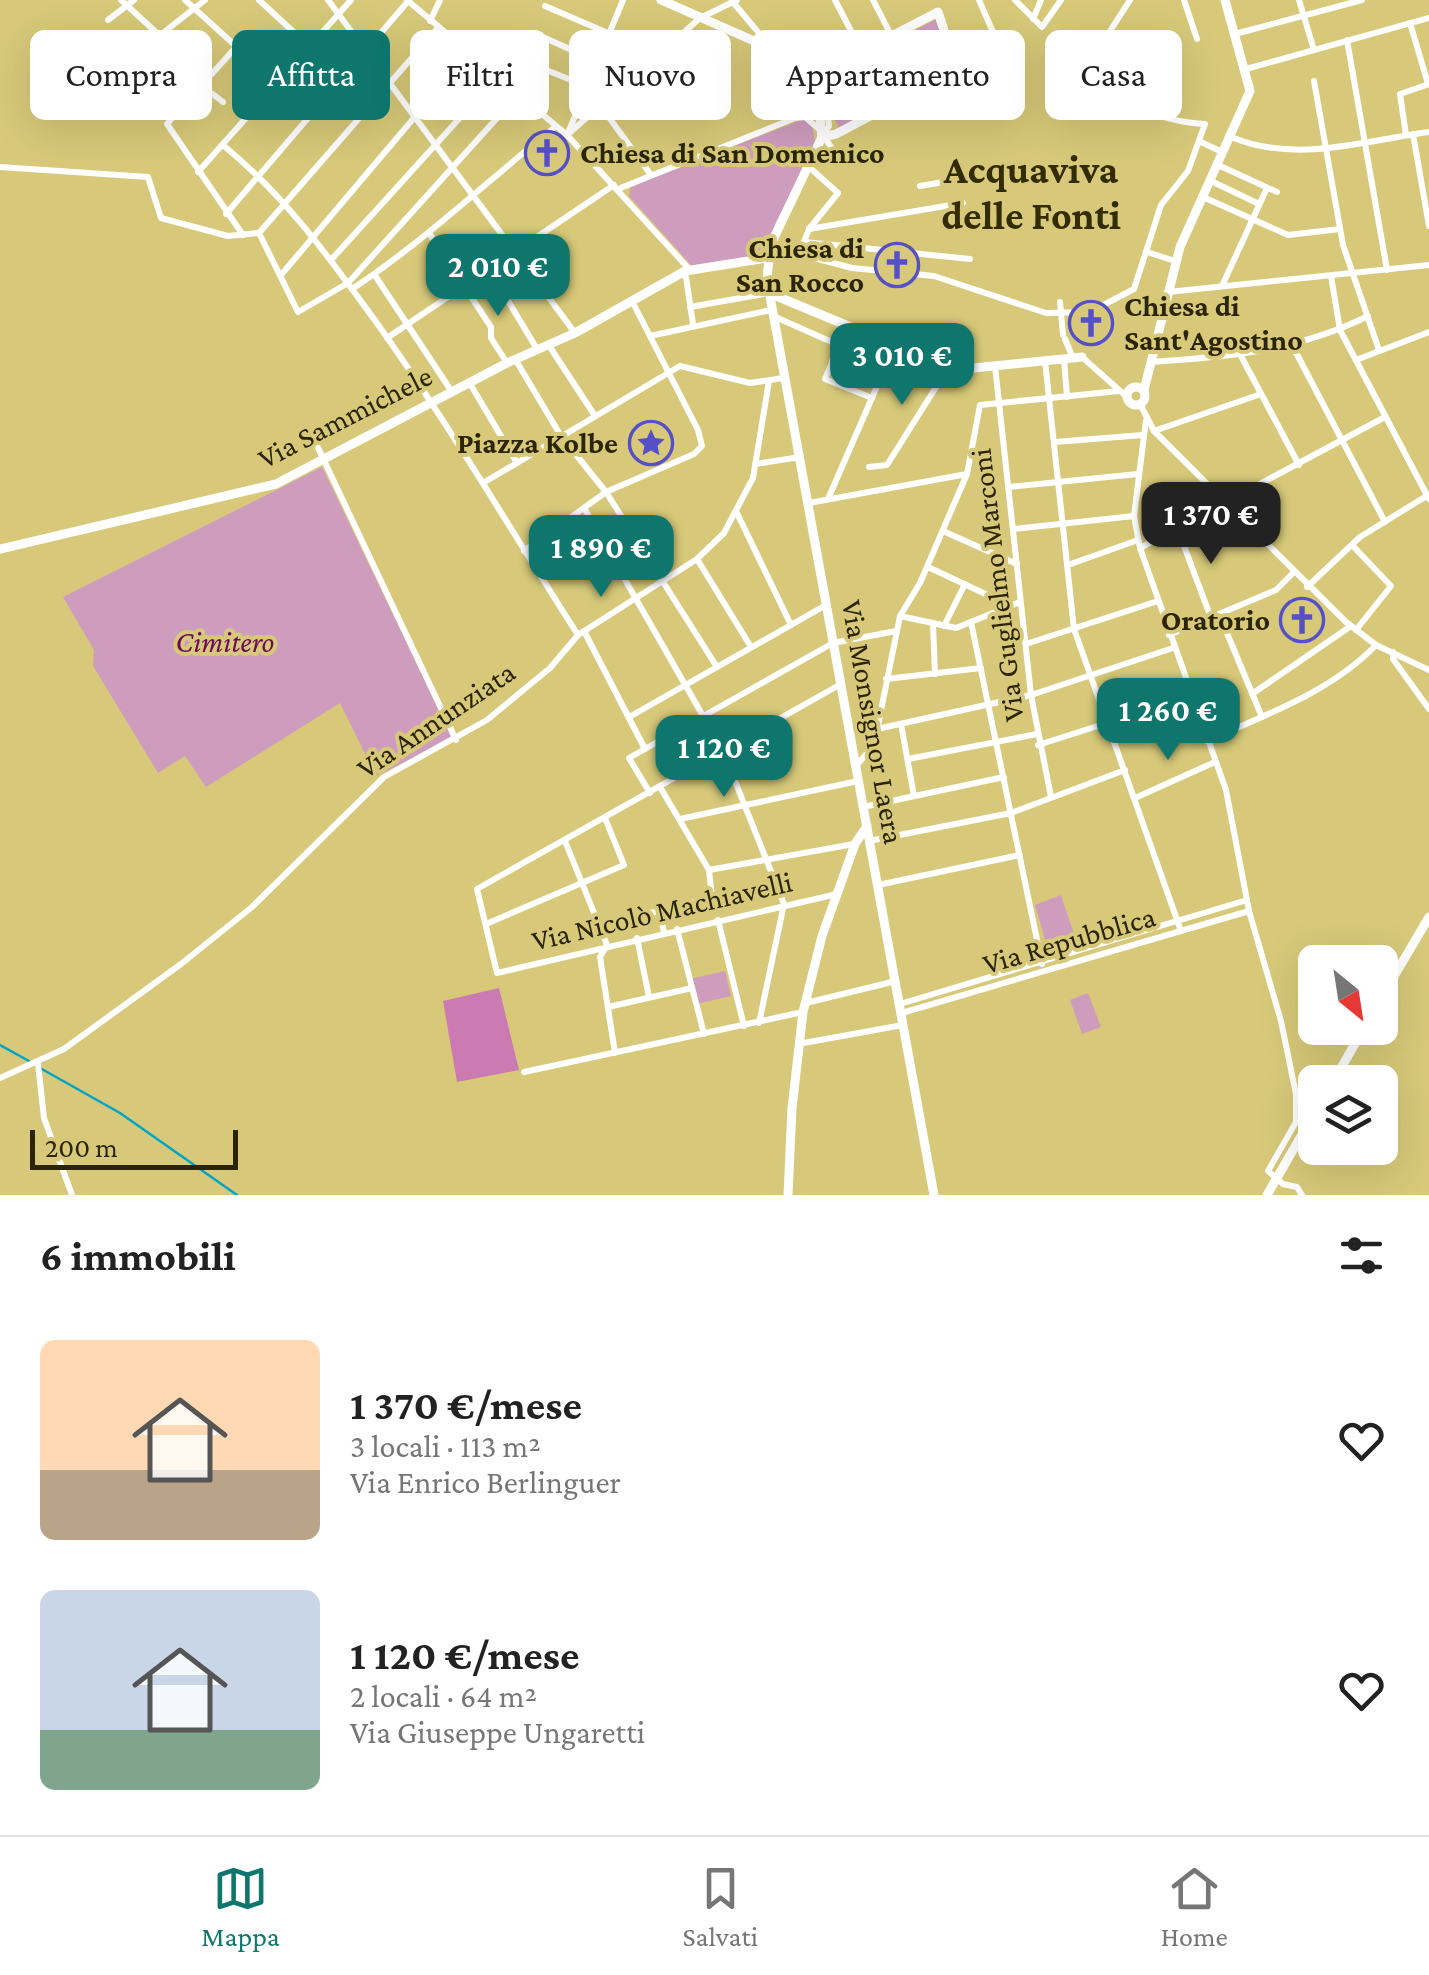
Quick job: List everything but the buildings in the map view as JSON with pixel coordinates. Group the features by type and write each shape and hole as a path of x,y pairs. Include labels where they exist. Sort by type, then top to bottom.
{"street":[{"path":"108,20 124,3 134,0"},
{"path":"185,0 232,43"},
{"path":"164,30 205,0"},
{"path":"259,0 292,30"},
{"path":"328,0 350,30"},
{"path":"324,30 350,0"},
{"path":"383,30 408,0 437,29 390,83 410,110"},
{"path":"430,21 440,0"},
{"path":"610,30 623,0"},
{"path":"662,0 751,40"},
{"path":"835,0 851,30"},
{"path":"873,0 889,30"},
{"path":"934,0 944,30"},
{"path":"979,0 995,30"},
{"path":"1015,0 1042,27 1061,0"},
{"path":"1022,10 1026,0"},
{"path":"1033,19 1041,0"},
{"path":"809,167 838,193 809,229 796,253 828,262 934,276 1040,312 1090,312 1134,290 1160,210 1186,176 1205,124 1157,118 1131,104 1089,64 1130,0"},
{"path":"1184,0 1197,39"},
{"path":"1140,404 1145,399 1175,261 1250,91 1225,0"},
{"path":"1298,0 1314,50"},
{"path":"1235,34 1362,0"},
{"path":"685,30 734,1 757,30"},
{"path":"124,3 154,30"},
{"path":"545,6 602,30"},
{"path":"904,30 938,12"},
{"path":"1246,70 1429,18"},
{"path":"1410,23 1428,84 1400,94 1429,226"},
{"path":"1347,40 1387,270"},
{"path":"212,73 232,51"},
{"path":"1314,81 1340,228 1379,350"},
{"path":"212,94 223,102"},
{"path":"387,338 616,187 802,116 839,159"},
{"path":"170,120 167,124 242,235"},
{"path":"198,172 247,120"},
{"path":"226,214 307,120"},
{"path":"0,167 143,175 148,177 161,218 228,236 259,234 358,120"},
{"path":"281,275 410,120"},
{"path":"418,120 576,333"},
{"path":"331,260 458,120"},
{"path":"350,286 495,120"},
{"path":"546,120 567,135 687,270 693,324"},
{"path":"567,135 573,120"},
{"path":"567,135 583,120"},
{"path":"610,120 651,175"},
{"path":"820,120 822,135"},
{"path":"822,135 853,120"},
{"path":"259,234 298,312 374,274 429,234 472,193 554,127"},
{"path":"1231,137 1260,149 1296,152 1429,132"},
{"name":"Via Monsignor Laera","path":"822,135 770,246 769,292 934,1195"},
{"path":"1199,141 1223,153"},
{"path":"224,146 260,175 313,234 433,402 631,716"},
{"path":"1218,165 1277,192"},
{"path":"920,186 955,180"},
{"path":"1210,181 1259,204"},
{"path":"1221,287 1267,188"},
{"path":"1203,197 1288,235 1340,228"},
{"path":"809,229 963,204"},
{"path":"429,234 561,436 606,492 717,667"},
{"path":"805,242 933,252 970,260"},
{"path":"770,246 783,250"},
{"path":"828,262 831,247"},
{"path":"1147,252 1175,261"},
{"path":"687,270 767,258"},
{"path":"1167,292 1429,265"},
{"name":"Via Sammichele","path":"0,549 276,484 469,382 576,333 687,270"},
{"path":"490,271 537,349"},
{"path":"374,274 452,392"},
{"path":"1306,586 1352,545 1428,496 1340,330 1331,276"},
{"path":"690,307 769,292 948,368 1073,358"},
{"path":"524,551 606,492 702,446 670,372 632,301"},
{"path":"1060,302 1064,337 1073,358 1130,403 1140,404"},
{"path":"650,336 693,324 772,313 886,366"},
{"path":"1150,362 1241,356 1340,330 1368,316"},
{"path":"848,326 825,379 872,398"},
{"path":"1356,360 1429,332"},
{"path":"548,344 595,416"},
{"path":"1292,345 1385,522"},
{"path":"828,499 895,346"},
{"path":"1241,356 1299,466"},
{"path":"1067,396 1073,358"},
{"path":"1046,361 1074,628 1181,930"},
{"path":"832,362 880,380"},
{"path":"483,483 685,365 740,381 784,378"},
{"name":"Via Guglielmo Marconi","path":"995,366 1038,744 1051,798"},
{"path":"869,467 887,464 948,368"},
{"name":"Via Annunziata","path":"0,1078 64,1050 252,907 309,846 384,777 456,740 536,680 581,633 697,559 724,533 737,512 755,464 769,381"},
{"path":"469,382 517,463"},
{"path":"856,766 874,745 900,616 928,567 967,474 980,405 1123,394 1134,386 1144,390"},
{"path":"1154,430 1261,394"},
{"path":"1140,404 1154,430 1306,586 1376,645 1428,668"},
{"path":"1068,565 1177,530 1385,416"},
{"path":"1146,420 1134,516 1139,544 1231,808 1249,911 1281,1021 1296,1094 1296,1122 1268,1171 1276,1179 1298,1187 1302,1195"},
{"path":"312,435 456,740"},
{"path":"1055,442 1143,435"},
{"path":"755,464 800,457"},
{"path":"809,503 967,474"},
{"path":"1008,487 1138,474"},
{"path":"584,508 723,751 784,904 759,1023"},
{"path":"737,512 790,625"},
{"path":"1013,529 1134,516"},
{"path":"1177,530 1262,717"},
{"path":"943,532 1017,564"},
{"path":"1252,694 1353,628 1391,586 1352,545"},
{"path":"697,559 752,647"},
{"path":"928,567 1011,606"},
{"path":"1169,635 1276,590 1293,573"},
{"path":"944,626 964,584"},
{"path":"900,616 956,628 1020,602"},
{"path":"1026,644 1158,602"},
{"path":"645,749 627,718 827,604"},
{"path":"971,622 1044,971"},
{"path":"933,624 935,674"},
{"path":"650,793 630,758 834,643 896,632"},
{"path":"1207,741 1262,717 1359,662 1376,645"},
{"path":"877,730 1032,695 1173,648"},
{"path":"1393,652 1429,708"},
{"path":"886,679 981,668"},
{"path":"606,818 624,865 486,924 477,889 840,684"},
{"path":"1038,744 1190,696"},
{"path":"901,724 914,796"},
{"path":"908,760 1037,734"},
{"path":"1135,798 1215,762"},
{"path":"870,841 1011,812 1125,770"},
{"path":"863,807 1004,777"},
{"path":"680,820 858,781"},
{"path":"601,925 712,898 708,870 660,787"},
{"path":"788,1195 804,1008 837,894 855,844 866,826"},
{"path":"565,841 607,945 600,958 615,1053"},
{"path":"708,870 855,844"},
{"path":"878,884 1020,855"},
{"name":"Via Nicolò Machiavelli","path":"486,924 497,974 636,938 837,894"},
{"name":"Via Repubblica","path":"901,1008 1247,900"},
{"path":"659,911 664,932"},
{"name":"Via Repubblica","path":"901,1008 1249,911"},
{"path":"1398,969 1429,916"},
{"path":"718,920 744,1026"},
{"path":"678,929 704,1035"},
{"path":"636,938 649,997"},
{"path":"524,1072 759,1023 896,981"},
{"path":"608,1006 692,988"},
{"path":"798,1044 904,1025"},
{"path":"38,1064 44,1118 72,1195"},
{"path":"1267,1195 1298,1141"}],"green space":[{"path":"937,19 941,30 915,30"},
{"path":"801,120 812,126 815,141 769,243 752,256 692,266 629,196 631,187"},
{"path":"835,120 854,120 839,128"},
{"name":"Cimitero","path":"322,467 453,739 376,776 340,703 206,787 185,756 158,773 93,666 94,650 63,597"},
{"path":"1061,895 1078,946 1049,953 1035,905"},
{"path":"725,971 731,996 696,1004 690,979"},
{"path":"1088,993 1101,1027 1082,1034 1070,1000"}],"shaded area":[{"path":"499,988 519,1070 457,1082 443,1001"}],"waterway":[{"path":"0,1045 29,1061"},
{"path":"40,1068 120,1113 237,1195"}],"place":[{"name":"Chiesa di San Domenico","path":"547,153"},
{"name":"Chiesa di San Rocco","path":"897,265"},
{"name":"Chiesa di Sant'Agostino","path":"1091,323"},
{"name":"Piazza Kolbe","path":"651,443"},
{"name":"Oratorio","path":"1302,620"}],"district":[{"name":"Acquaviva delle Fonti","path":"1031,192"}]}
